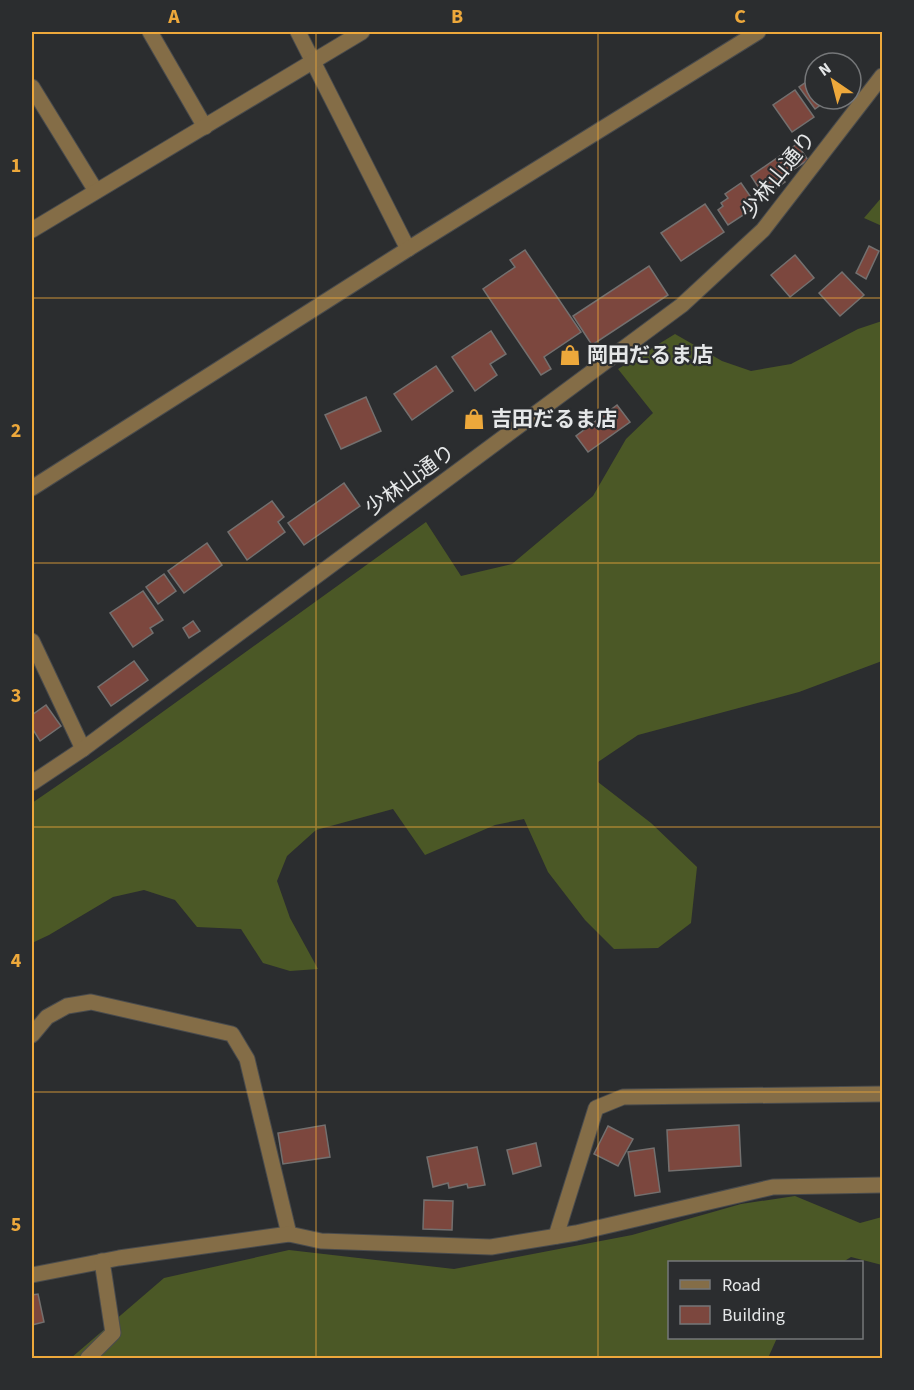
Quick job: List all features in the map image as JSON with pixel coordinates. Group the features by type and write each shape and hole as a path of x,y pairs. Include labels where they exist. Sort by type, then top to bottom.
{"street":[{"path":"150,32 204,127"},
{"path":"298,32 408,249"},
{"path":"32,230 362,32"},
{"path":"32,488 408,249 758,32"},
{"name":"少林山通り","path":"32,783 83,749 682,305 764,230 882,76"},
{"path":"32,87 37,109 96,191"},
{"path":"32,641 83,749"},
{"path":"32,1035 47,1017 67,1006 91,1002 232,1034 247,1059 289,1234"},
{"path":"556,1236 596,1108 623,1097 882,1094"},
{"path":"32,1275 102,1262 289,1234 321,1241 490,1247 556,1236 773,1187 882,1185"},
{"path":"88,1359 113,1333 102,1262"}],"green space":[{"path":"882,197 882,226 864,218"},
{"path":"882,321 882,661 799,692 638,735 598,762 598,782 651,823 697,867 691,923 658,948 614,949 585,920 548,872 524,819 495,825 425,855 393,809 316,830 287,856 277,881 290,918 318,969 290,971 263,963 241,929 197,927 175,900 144,890 113,897 32,943 32,803 121,742 426,522 461,576 512,564 593,496 626,439 653,413 618,369 675,334 722,361 751,371 791,364 858,329"},
{"path":"795,1196 860,1223 882,1217 882,1265 851,1257 845,1261 668,1261 668,1339 777,1339 768,1358 71,1358 164,1278 289,1250 454,1269 632,1235 741,1204"}],"building":[{"path":"795,90 803,101 803,111 810,111 814,117 792,132 773,105"},
{"path":"797,144 808,160 782,177 785,182 764,196 751,176"},
{"path":"741,183 757,206 728,225 718,210 723,206 721,203 728,198 725,194"},
{"path":"705,204 724,232 681,261 661,233"},
{"path":"869,246 879,251 866,279 856,273"},
{"path":"525,250 581,332 544,357 551,369 541,375 483,289 515,267 510,260"},
{"path":"795,255 814,278 790,297 771,275"},
{"path":"649,266 668,295 592,345 573,316"},
{"path":"842,272 864,295 840,316 819,293"},
{"path":"491,331 506,354 490,364 497,375 475,391 452,357"},
{"path":"436,366 453,391 412,420 394,394"},
{"path":"366,397 381,431 341,449 325,415"},
{"path":"617,405 630,422 588,452 576,436"},
{"path":"344,483 360,506 304,545 288,523"},
{"path":"272,501 284,517 278,522 285,532 247,560 228,532"},
{"path":"207,543 222,565 184,593 168,571"},
{"path":"164,574 176,591 158,604 146,587"},
{"path":"143,591 163,620 150,628 153,633 133,647 110,613"},
{"path":"193,621 200,631 189,638 183,628"},
{"path":"134,661 148,680 111,706 98,687"},
{"path":"46,705 61,726 40,741 32,728 32,715"},
{"path":"325,1125 330,1157 283,1164 278,1133"},
{"path":"739,1125 741,1166 669,1171 667,1130"},
{"path":"608,1126 633,1139 618,1166 594,1154"},
{"path":"536,1143 541,1166 513,1174 507,1150"},
{"path":"477,1147 485,1185 468,1188 467,1184 449,1188 448,1183 433,1187 427,1157"},
{"path":"654,1148 660,1192 635,1196 628,1152"},
{"path":"424,1200 453,1201 452,1230 423,1229"},
{"path":"38,1294 44,1322 32,1325 32,1295"}],"place":[{"name":"岡田だるま店","path":"570,355"},
{"name":"吉田だるま店","path":"474,419"}]}
